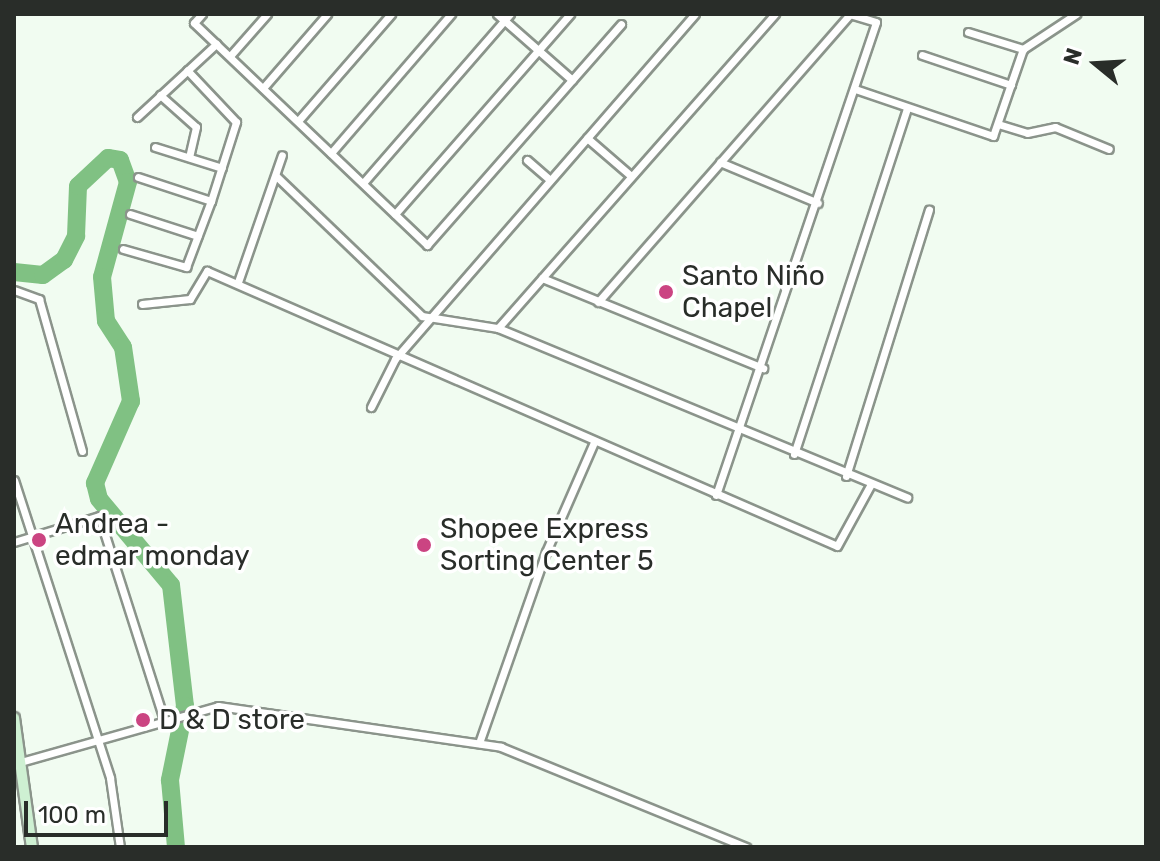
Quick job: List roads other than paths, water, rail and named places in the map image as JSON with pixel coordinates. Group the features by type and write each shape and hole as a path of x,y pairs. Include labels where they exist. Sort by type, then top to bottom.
{"main road":[{"path":"14,718 24,761 32,847"}],"street":[{"path":"202,14 194,23 427,245 621,24"},
{"path":"230,56 267,14"},
{"path":"263,88 327,14"},
{"path":"298,121 391,14"},
{"path":"331,153 451,14"},
{"path":"497,14 507,17 572,80"},
{"path":"395,214 570,14"},
{"path":"371,407 395,359 695,14"},
{"path":"498,328 775,14"},
{"path":"598,302 850,14 876,22 743,432 716,495"},
{"path":"855,89 985,137 998,124 1023,49 1076,14"},
{"path":"363,183 507,17"},
{"path":"968,32 1023,49"},
{"path":"137,117 216,44"},
{"path":"922,55 1011,85"},
{"path":"123,249 186,267 211,201 235,117 187,70"},
{"path":"160,95 196,127 189,157"},
{"path":"794,454 907,109"},
{"path":"998,124 1027,133 1055,127 1109,149"},
{"path":"587,138 631,176"},
{"path":"155,147 222,168"},
{"path":"238,282 282,155"},
{"path":"527,160 550,180"},
{"path":"720,162 818,203"},
{"path":"276,176 430,317 498,328 846,476 907,497"},
{"path":"138,177 211,201"},
{"path":"846,476 929,210"},
{"path":"130,214 198,236"},
{"path":"142,304 190,299 204,271 238,282 395,359 837,546 871,484"},
{"path":"542,278 763,368"},
{"path":"14,290 39,299 82,451"},
{"path":"479,743 546,552 594,442"},
{"path":"14,480 98,740 120,847"},
{"path":"14,542 99,516 168,718"},
{"path":"24,761 218,706 479,743 746,847"},
{"path":"14,806 29,805"}],"waterway":[{"path":"14,272 43,275 64,260 76,236 78,186 108,158 120,160 128,182 102,277 106,321 123,347 131,401 95,483 99,499 171,585 185,706 170,780 176,847"}],"place":[{"name":"Santo Niño Chapel","path":"666,292"},
{"name":"Andrea - edmar monday","path":"39,540"},
{"name":"Shopee Express Sorting Center 5","path":"424,545"},
{"name":"D & D store","path":"143,720"}]}
